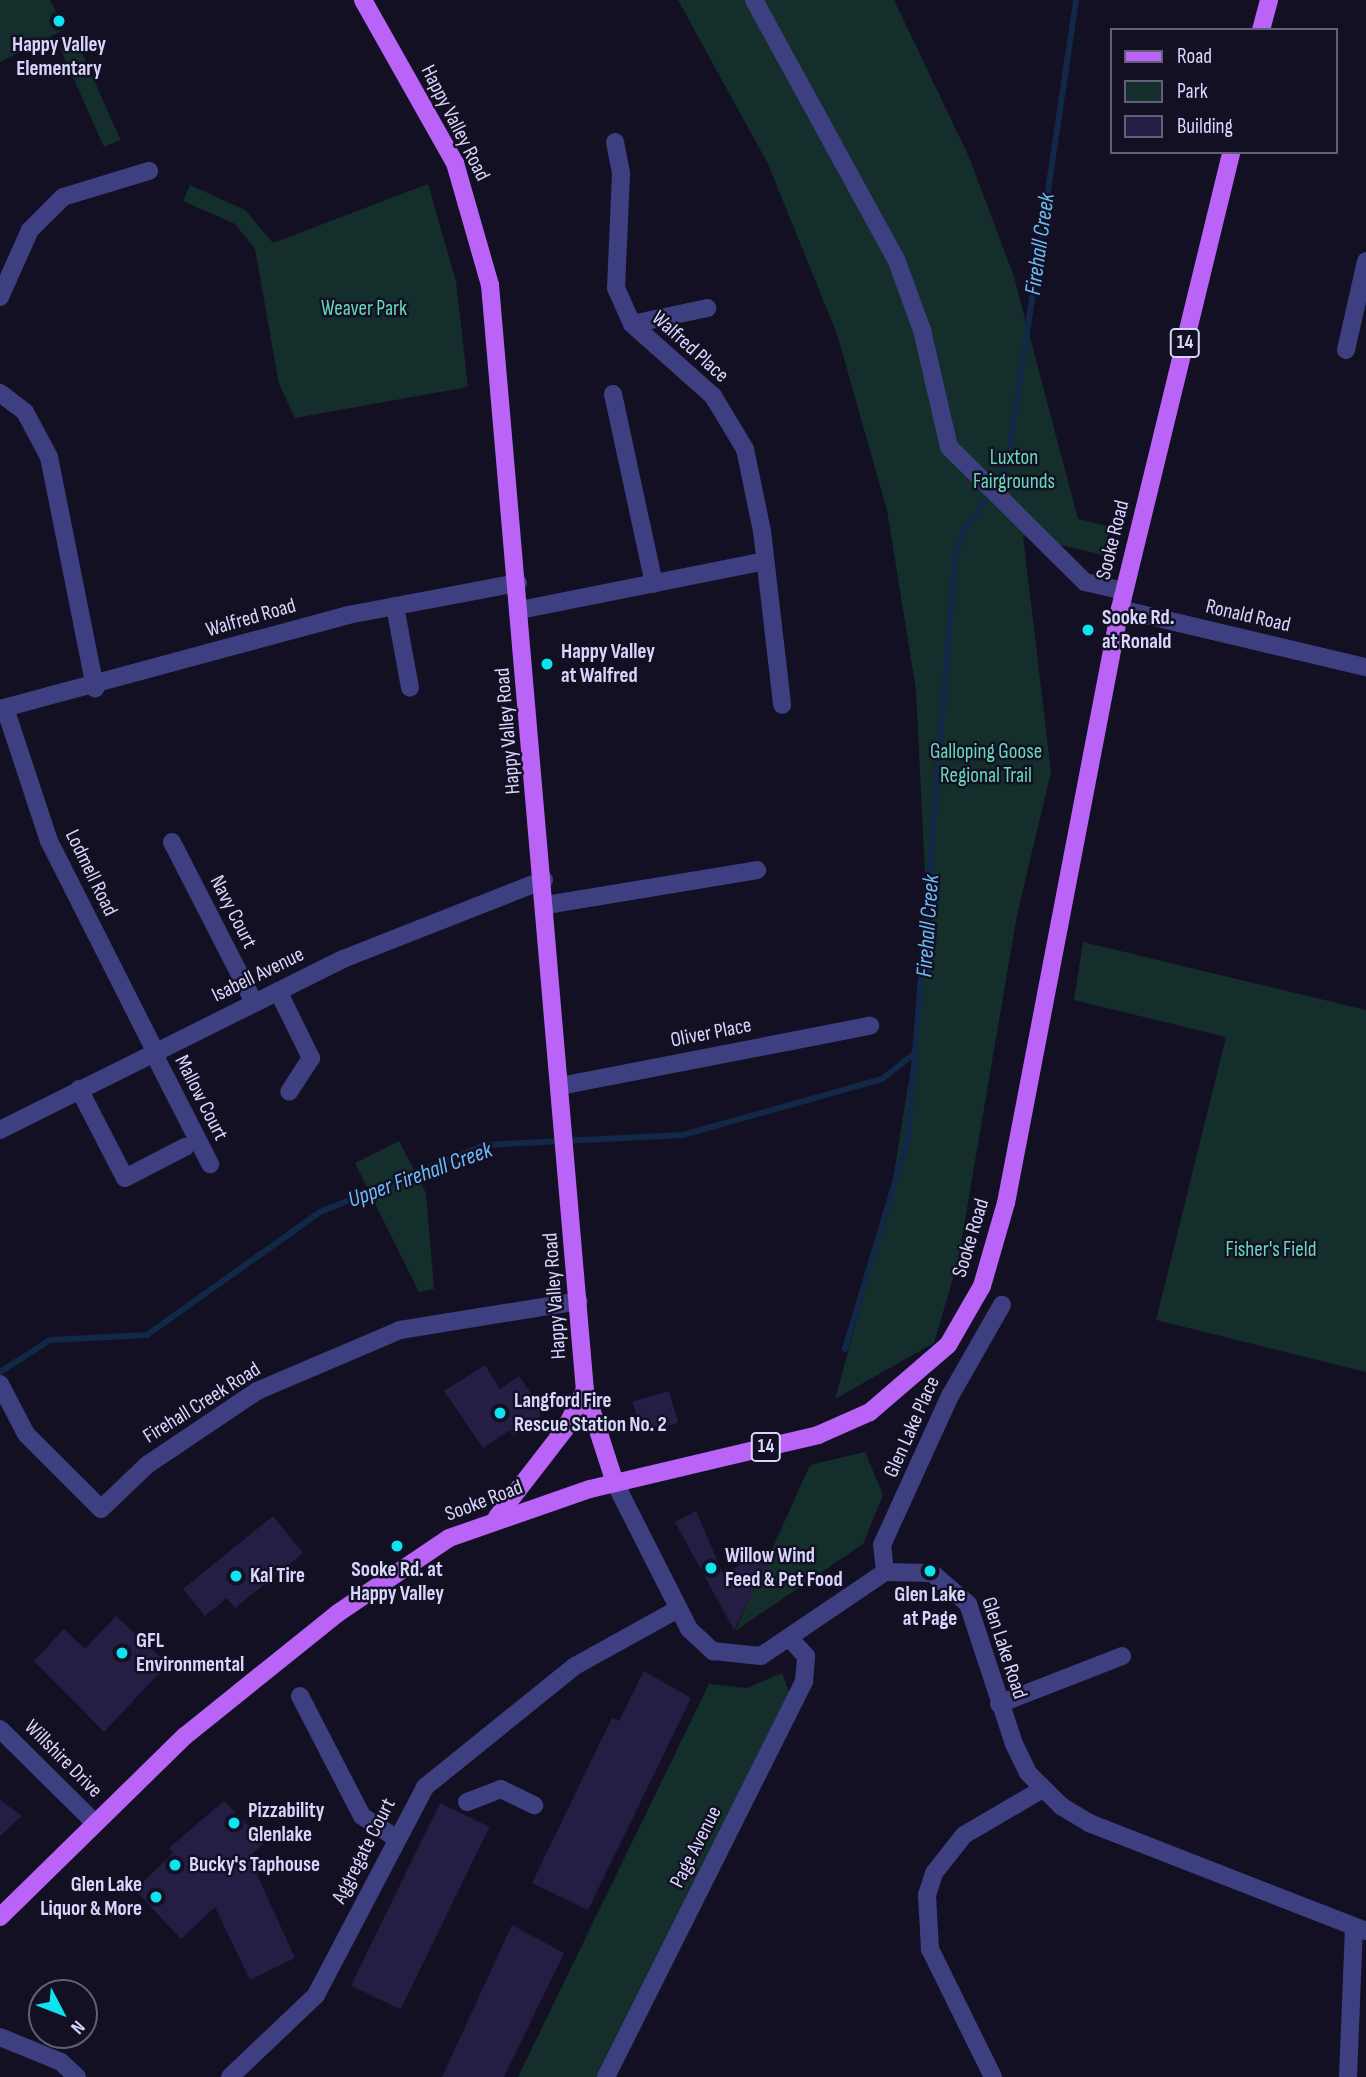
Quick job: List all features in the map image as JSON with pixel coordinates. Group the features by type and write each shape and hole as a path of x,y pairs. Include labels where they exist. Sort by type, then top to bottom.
{"main road":[{"name":"Happy Valley Road","path":"363,0 455,163 478,231 499,350 585,1390 615,1483"},
{"path":"1262,28 1269,0"},
{"name":"Sooke Road","path":"0,1917 94,1822 185,1736 338,1613 449,1538 497,1517 615,1483 818,1435 870,1412 948,1345 982,1286 1006,1203 1120,609 1231,154"},
{"path":"497,1517 565,1429 585,1390"}],"street":[{"path":"754,0 896,259 922,330 949,447 1085,582 1124,591"},
{"name":"Walfred Place","path":"615,142 621,174 616,288 632,324 729,416 754,478 782,705"},
{"path":"0,297 30,230 63,197 149,171"},
{"path":"1346,351 1366,261"},
{"path":"632,324 707,308"},
{"path":"0,393 24,412 49,457 95,688"},
{"path":"613,394 654,584"},
{"path":"520,610 765,561"},
{"name":"Walfred Road","path":"2,708 95,688 395,606 518,583"},
{"path":"395,606 410,688"},
{"name":"Ronald Road","path":"1120,609 1366,667"},
{"name":"Lodmell Road","path":"2,708 49,841 154,1052"},
{"name":"Navy Court","path":"172,842 254,1002"},
{"path":"546,905 757,870"},
{"name":"Isabell Avenue","path":"0,1130 254,1002 399,934 544,880"},
{"path":"278,991 311,1059 289,1092"},
{"name":"Oliver Place","path":"561,1086 870,1026"},
{"name":"Mallow Court","path":"154,1052 210,1164"},
{"path":"79,1089 125,1178 185,1147"},
{"name":"Firehall Creek Road","path":"0,1384 26,1434 101,1509 147,1465 257,1391 400,1330 579,1301"},
{"name":"Glen Lake Place","path":"885,1572 882,1545 950,1396 1002,1304"},
{"path":"615,1483 678,1609 695,1637 722,1655 761,1656 790,1639 885,1572"},
{"name":"Glen Lake Road","path":"885,1572 917,1569 961,1593 999,1704 1028,1773 1041,1790 1089,1823 1360,1929"},
{"name":"Aggregate Court","path":"230,2077 316,1995 394,1838 434,1778 575,1666 678,1609"},
{"name":"Page Avenue","path":"606,2077 804,1681 806,1656 790,1639"},
{"path":"999,1704 1122,1656"},
{"path":"300,1696 362,1816 394,1838"},
{"name":"Willshire Drive","path":"0,1729 94,1822"},
{"path":"467,1802 501,1789 534,1805"},
{"path":"993,2077 930,1949 927,1895 946,1853 964,1835 1041,1790"},
{"path":"1348,2077 1360,1929"},
{"path":"0,2037 61,2062 77,2077"}],"green space":[{"path":"0,0 50,0 65,29 0,62"},
{"name":"Galloping Goose Regional Trail","path":"678,0 894,0 969,157 1014,277 1078,519 1110,527 1103,555 1023,536 1051,772 1017,915 958,1261 934,1343 835,1399 889,1204 915,1043 925,873 916,690 887,510 837,334 768,164"},
{"path":"77,42 121,140 104,147 61,49"},
{"name":"Weaver Park","path":"428,184 456,282 468,387 295,418 279,384 255,249 235,224 183,201 190,185 245,210 273,243"},
{"name":"Fisher's Field","path":"1083,942 1366,1010 1366,1372 1156,1320 1226,1037 1074,1000"},
{"path":"399,1141 426,1193 434,1289 419,1292 355,1163"},
{"path":"865,1452 883,1495 863,1544 735,1631 810,1465"},
{"path":"782,1673 791,1697 606,2077 518,2077 709,1684 747,1688"}],"building":[{"name":"Langford Fire Rescue Station No. 2","path":"485,1365 500,1389 519,1376 534,1398 543,1400 537,1428 513,1435 510,1430 483,1448 444,1391"},
{"path":"669,1391 678,1423 642,1433 632,1401"},
{"name":"Willow Wind Feed & Pet Food","path":"696,1511 724,1576 751,1557 766,1565 734,1630 675,1522"},
{"name":"Kal Tire","path":"273,1516 303,1553 235,1608 227,1598 205,1616 183,1589"},
{"path":"116,1616 160,1657 161,1671 104,1732 34,1661 64,1629 85,1649"},
{"path":"644,1671 691,1698 588,1910 532,1883 612,1718 619,1721"},
{"path":"0,1800 22,1816 0,1836"},
{"path":"224,1801 265,1842 249,1857 295,1958 250,1980 215,1907 181,1939 135,1890 173,1853 169,1848"},
{"path":"440,1803 489,1827 400,2010 351,1985"},
{"path":"512,1925 564,1953 504,2077 442,2077"}],"waterway":[{"name":"Firehall Creek","path":"998,486 1010,448 1076,0"},
{"name":"Firehall Creek","path":"845,1349 908,1139 955,558 964,530 985,501"},
{"name":"Upper Firehall Creek","path":"0,1372 50,1340 147,1335 320,1212 485,1145 683,1135 882,1079 915,1053"}],"place":[{"name":"Happy Valley Elementary","path":"59,21"},
{"name":"Sooke Rd. at Ronald","path":"1088,630"},
{"name":"Happy Valley at Walfred","path":"547,664"},
{"name":"Langford Fire Rescue Station No. 2","path":"500,1413"},
{"name":"Sooke Rd. at Happy Valley","path":"397,1546"},
{"name":"Willow Wind Feed & Pet Food","path":"711,1568"},
{"name":"Glen Lake at Page","path":"930,1571"},
{"name":"Kal Tire","path":"236,1576"},
{"name":"GFL Environmental","path":"122,1653"},
{"name":"Pizzability Glenlake","path":"234,1823"},
{"name":"Bucky's Taphouse","path":"175,1865"},
{"name":"Glen Lake Liquor & More","path":"156,1897"}],"park label":[{"name":"Luxton Fairgrounds","path":"1014,470"}]}
